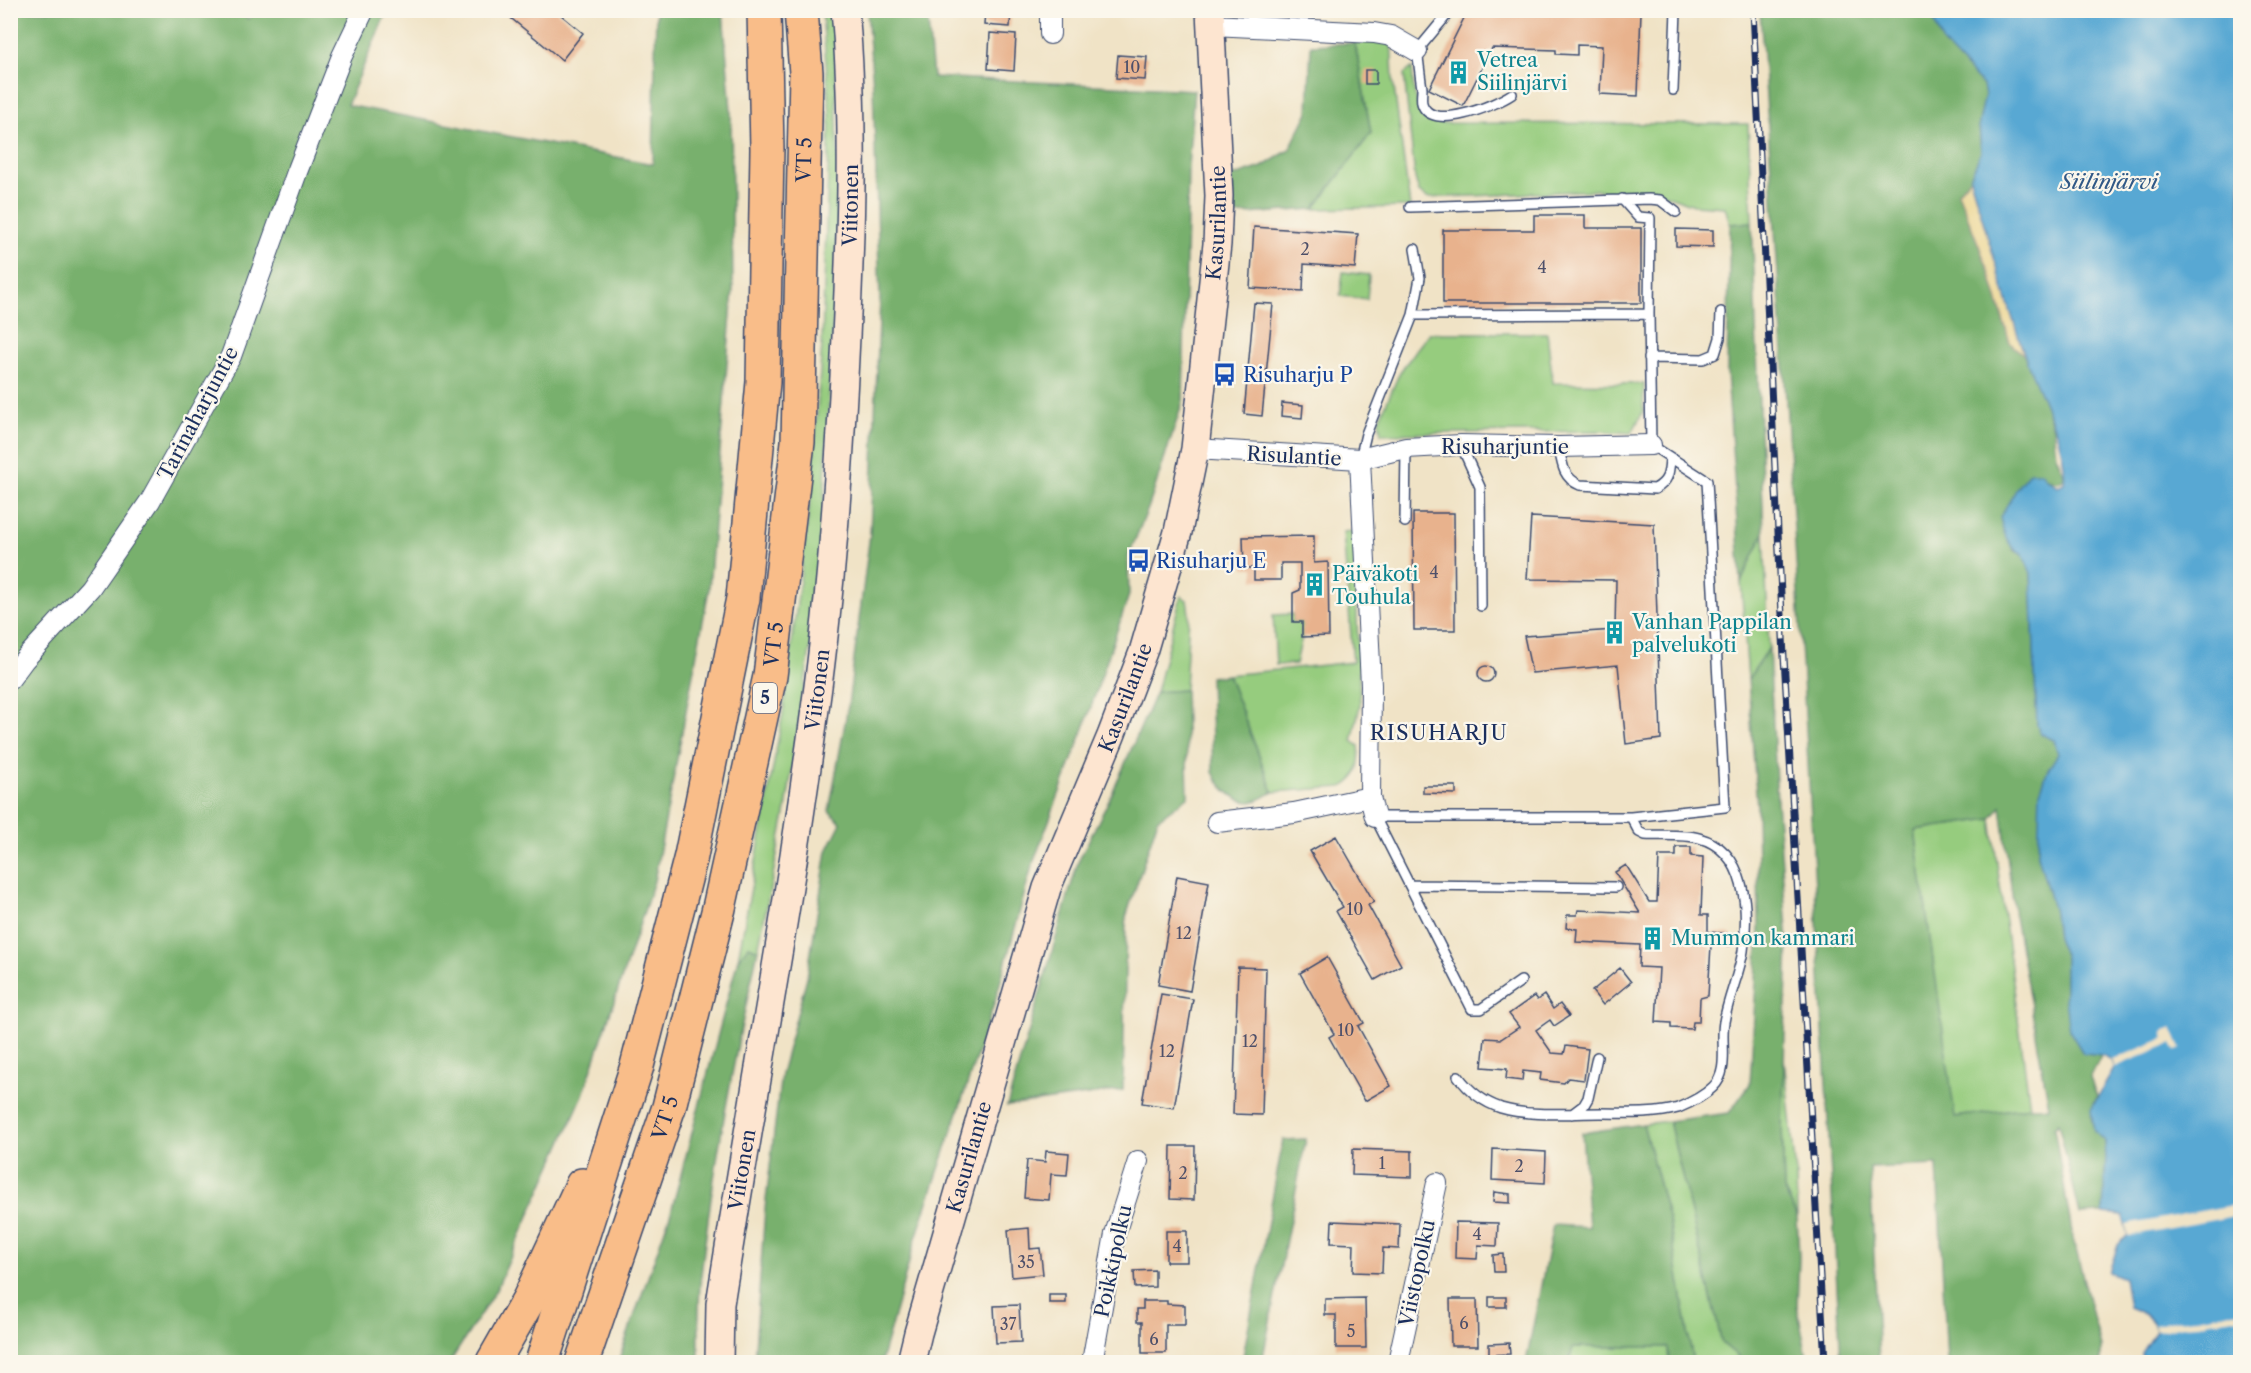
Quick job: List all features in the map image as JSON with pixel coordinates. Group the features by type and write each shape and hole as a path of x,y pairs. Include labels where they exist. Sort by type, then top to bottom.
{"highway":[{"name":"VT 5","path":"542,1362 637,1066 691,856 743,598 763,382 767,149 764,10"},
{"name":"VT 5","path":"582,1362 669,1107 719,908 770,676 798,442 806,73 801,10"},
{"path":"493,1362 529,1299 637,1066"}],"street":[{"name":"Tarinaharjuntie","path":"10,679 24,660 90,588 143,511 231,356 342,56 364,10"},
{"name":"Viitonen","path":"719,1362 720,1304 792,869 828,598 840,458 850,248 851,77 845,10"},
{"path":"1050,10 1050,34"},
{"path":"1211,18 1245,30 1374,33 1391,36 1417,51"},
{"name":"Kasurilantie","path":"911,1362 1047,888 1111,736 1143,652 1178,532 1195,449 1217,244 1219,208 1211,18"},
{"name":"Risuharjuntie","path":"1360,459 1406,448 1651,445"},
{"name":"Risulantie","path":"1195,449 1360,459 1371,685 1372,807"},
{"path":"1217,822 1372,807"},
{"name":"Poikkipolku","path":"1092,1362 1114,1234 1138,1161"},
{"name":"Viistopolku","path":"1398,1362 1437,1183"}],"lane":[{"path":"1451,10 1417,51 1422,103 1427,111 1444,117 1463,115 1499,104 1512,94"},
{"path":"1673,90 1676,10"},
{"path":"1410,207 1622,199 1660,200 1676,212"},
{"path":"1521,981 1481,1009 1472,1009 1372,807 1631,817 1725,807 1707,481 1651,445 1650,218 1638,217 1622,199"},
{"path":"1360,459 1366,434 1413,315 1420,278 1415,249"},
{"path":"1649,358 1703,359 1714,354 1720,338 1721,312"},
{"path":"1413,315 1649,314"},
{"path":"1461,446 1480,487 1481,606"},
{"path":"1559,447 1563,471 1572,482 1580,485 1655,489 1664,484 1669,474 1670,458"},
{"path":"1405,522 1406,448"},
{"path":"1458,1076 1468,1090 1500,1108 1547,1115 1654,1113 1678,1108 1699,1098 1715,1086 1723,1064 1724,1023 1743,951 1745,914 1743,891 1737,870 1729,858 1711,843 1698,838 1645,835 1639,832 1631,817"},
{"path":"1410,885 1616,887"},
{"path":"1572,1114 1584,1105 1588,1098 1597,1057"}],"green space":[{"path":"238,10 248,19 256,11 387,11 347,105 653,164 656,11 723,11 731,110 733,289 709,589 654,881 583,1095 496,1290 450,1362 11,1362 11,11"},
{"path":"822,11 834,11 839,197 820,582 786,809 758,950 749,946 738,959 783,713 811,494 822,344 830,115"},
{"path":"867,11 927,11 933,77 1194,90 1188,167 1183,401 1149,506 1128,557 1129,595 1084,728 1032,866 996,998 915,1241 881,1362 754,1362 765,1209 781,1074 807,977 827,851 841,823 829,811 848,706 870,534 880,299 873,86"},
{"path":"1760,11 1932,11 1943,43 1983,85 1985,95 1979,123 1981,152 1970,178 1958,192 1990,274 2010,343 2024,355 2046,406 2053,428 2056,455 2065,477 2058,482 2046,479 2013,550 2023,555 2031,572 2037,724 2041,734 2054,740 2059,754 2048,770 2038,855 2054,912 2057,937 2065,957 2065,999 2083,1053 2102,1054 2090,1078 2097,1096 2091,1115 2093,1125 2105,1140 2103,1213 2080,1214 2058,1123 2054,1128 2073,1238 2101,1347 2101,1362 1947,1362 1937,1165 1870,1168 1879,1362 1841,1362 1804,686","holes":["2001,806 2014,911 2049,1107 2030,1107 1955,1117 1915,830 1991,819"]},
{"path":"1353,32 1391,36 1393,80 1410,207 1314,209 1371,133"},
{"path":"1355,43 1371,133 1314,209 1234,215 1231,177 1262,167 1289,150 1308,112 1311,45"},
{"path":"1412,68 1415,95 1420,107 1441,123 1748,124 1752,222 1730,224 1725,207 1694,205 1666,195 1640,190 1605,194 1601,190 1427,198 1419,192 1415,178 1404,74"},
{"path":"1752,222 1764,533 1741,582 1727,372 1730,224"},
{"path":"1343,272 1369,275 1367,299 1340,296"},
{"path":"1429,333 1547,333 1553,383 1644,384 1643,411 1632,433 1599,431 1381,434 1379,420 1400,372"},
{"path":"1354,531 1360,705 1352,741 1359,746 1357,770 1352,780 1342,787 1273,792 1228,675 1353,662 1343,532"},
{"path":"1764,533 1769,648 1748,679 1741,582"},
{"path":"1181,596 1187,600 1189,614 1185,690 1156,692"},
{"path":"1293,614 1293,622 1302,622 1302,637 1296,664 1276,665 1273,615"},
{"path":"1769,648 1777,801 1788,942 1782,1126 1784,1189 1797,1217 1799,1257 1797,1306 1808,1362 1745,1362 1722,1343 1669,1121 1729,1113 1750,1084 1759,929 1757,807 1748,679"},
{"path":"1228,675 1273,792 1253,802 1233,796 1223,787 1213,772 1210,677"},
{"path":"1185,690 1188,797 1158,819 1126,917 1123,1090 1007,1106 1078,862 1111,796 1156,692"},
{"path":"1991,819 2030,1107 1954,1117 1915,830"},
{"path":"749,946 758,950 717,1159 700,1285 699,1362 618,1362 671,1212 738,959"},
{"path":"1784,1059 1796,1174 1797,1217 1784,1189 1782,1126"},
{"path":"1669,1121 1722,1343 1745,1362 1693,1362 1669,1221 1643,1124"},
{"path":"1643,1124 1669,1221 1693,1362 1669,1362 1668,1347 1573,1347 1569,1362 1526,1362 1553,1225 1589,1227 1582,1133"},
{"path":"1306,1139 1262,1362 1242,1362 1283,1140"},
{"path":"1572,1347 1668,1347 1669,1362 1569,1362"}],"sand":[{"path":"1970,178 2024,355 2010,343 1990,274 1958,192"}],"water":[{"name":"Siilinjärvi","path":"1932,10 2240,11 2240,1362 2142,1362 2142,1353 2156,1331 2146,1315 2129,1307 2124,1278 2109,1272 2118,1245 2128,1235 2123,1215 2103,1213 2105,1141 2094,1131 2091,1109 2115,1067 2106,1057 2083,1053 2069,1030 2065,999 2065,957 2057,937 2054,912 2038,855 2040,792 2048,770 2058,754 2054,740 2041,734 2037,724 2031,573 2023,555 2013,548 2007,539 2000,517 2019,485 2030,472 2041,472 2046,479 2058,486 2064,483 2062,451 2029,368 1970,178 1981,152 1979,123 1985,95 1983,85 1943,43 1931,13"}],"pier":[{"path":"2172,1028 2181,1049 2176,1051 2172,1043 2115,1067 2112,1060 2165,1038 2163,1032"},
{"path":"2233,1205 2235,1216 2128,1236 2126,1225"},
{"path":"2240,1311 2240,1317 2166,1329 2156,1330 2154,1324"}],"building":[{"path":"501,10 555,10 583,33 562,60"},
{"path":"985,10 1011,10 1010,27 984,25"},
{"name":"Vetrea Siilinjärvi","path":"1468,10 1641,11 1638,96 1600,94 1602,46 1577,45 1577,55 1556,54 1556,50 1492,48 1463,106 1429,89"},
{"path":"990,33 1016,35 1014,71 988,69"},
{"path":"1118,55 1147,57 1145,80 1116,78"},
{"path":"1365,70 1376,70 1376,84 1365,84"},
{"path":"1534,215 1585,215 1585,228 1641,228 1641,303 1443,303 1443,230 1534,230"},
{"path":"1254,227 1358,234 1355,268 1304,264 1303,291 1250,288"},
{"path":"1676,229 1713,230 1713,247 1676,246"},
{"path":"1254,303 1273,304 1262,416 1244,414"},
{"path":"1282,403 1303,405 1302,418 1281,416"},
{"path":"1413,513 1454,513 1455,630 1414,630"},
{"name":"Vanhan Pappilan palvelukoti","path":"1531,517 1654,524 1661,739 1626,744 1618,665 1532,673 1524,636 1615,630 1616,580 1527,579"},
{"name":"Päiväkoti Touhula","path":"1314,536 1314,563 1328,562 1329,636 1302,637 1302,622 1293,622 1293,593 1300,590 1300,563 1281,563 1281,580 1254,580 1254,568 1244,568 1243,537"},
{"path":"1483,666 1489,666 1494,674 1492,680 1483,682 1478,677 1478,671"},
{"path":"1423,786 1456,786 1456,794 1423,793"},
{"path":"1336,836 1374,902 1368,905 1401,965 1375,980 1336,911 1343,907 1310,851"},
{"name":"Mummon kammari","path":"1676,847 1691,847 1691,856 1703,857 1701,915 1708,915 1708,932 1731,934 1730,946 1711,945 1708,996 1700,998 1699,1022 1693,1022 1692,1029 1671,1028 1671,1023 1656,1022 1659,968 1639,967 1640,945 1576,942 1577,929 1566,928 1567,915 1577,915 1578,910 1640,913 1615,872 1626,865 1649,902 1657,902 1659,856 1676,856"},
{"path":"1177,876 1209,882 1190,991 1158,985"},
{"path":"1327,957 1364,1023 1358,1026 1391,1086 1365,1101 1329,1037 1334,1034 1300,973"},
{"path":"1238,967 1266,968 1262,1115 1233,1114"},
{"path":"1620,968 1631,982 1603,1005 1592,991"},
{"path":"1161,994 1193,999 1174,1108 1142,1103"},
{"path":"1544,995 1553,1009 1560,1004 1569,1016 1554,1026 1550,1020 1536,1030 1552,1053 1564,1054 1566,1046 1588,1049 1584,1080 1568,1078 1564,1083 1540,1080 1541,1073 1523,1071 1522,1081 1506,1079 1507,1069 1482,1067 1485,1038 1501,1039 1519,1027 1509,1014 1534,996 1537,1000"},
{"path":"1171,1146 1195,1146 1194,1200 1170,1199"},
{"path":"1353,1149 1412,1151 1412,1177 1352,1175"},
{"path":"1493,1149 1546,1152 1545,1183 1492,1180"},
{"path":"1046,1151 1069,1153 1067,1175 1051,1174 1049,1200 1024,1198 1027,1160 1045,1162"},
{"path":"1494,1192 1510,1194 1510,1203 1493,1202"},
{"path":"1332,1221 1400,1224 1399,1249 1383,1248 1382,1273 1353,1272 1354,1244 1331,1243"},
{"path":"1456,1222 1498,1223 1497,1246 1478,1245 1477,1259 1455,1258"},
{"path":"1029,1228 1030,1249 1040,1248 1043,1274 1012,1277 1008,1230"},
{"path":"1166,1231 1187,1231 1187,1262 1166,1262"},
{"path":"1503,1254 1504,1272 1494,1272 1493,1255"},
{"path":"1155,1270 1155,1287 1135,1288 1134,1271"},
{"path":"1049,1295 1066,1295 1066,1303 1049,1303"},
{"path":"1489,1297 1506,1297 1506,1307 1489,1307"},
{"path":"1365,1298 1366,1348 1336,1348 1336,1315 1325,1315 1325,1299"},
{"path":"1450,1299 1477,1299 1478,1346 1451,1346"},
{"path":"1143,1301 1167,1301 1167,1304 1185,1305 1185,1325 1166,1325 1166,1353 1142,1353 1142,1322 1137,1322 1137,1309 1143,1309"},
{"path":"1019,1305 1021,1342 996,1343 994,1306"},
{"path":"1509,1343 1510,1354 1489,1355 1489,1344"}],"railway":[{"path":"1753,10 1784,657 1825,1362"}],"place":[{"name":"Vetrea Siilinjärvi","path":"1459,72"},
{"name":"Risuharju P","path":"1225,375"},
{"name":"Risuharju E","path":"1138,561"},
{"name":"Päiväkoti Touhula","path":"1314,585"},
{"name":"Vanhan Pappilan palvelukoti","path":"1614,633"},
{"name":"Mummon kammari","path":"1653,938"}],"district":[{"name":"RISUHARJU","path":"1439,733"}]}
